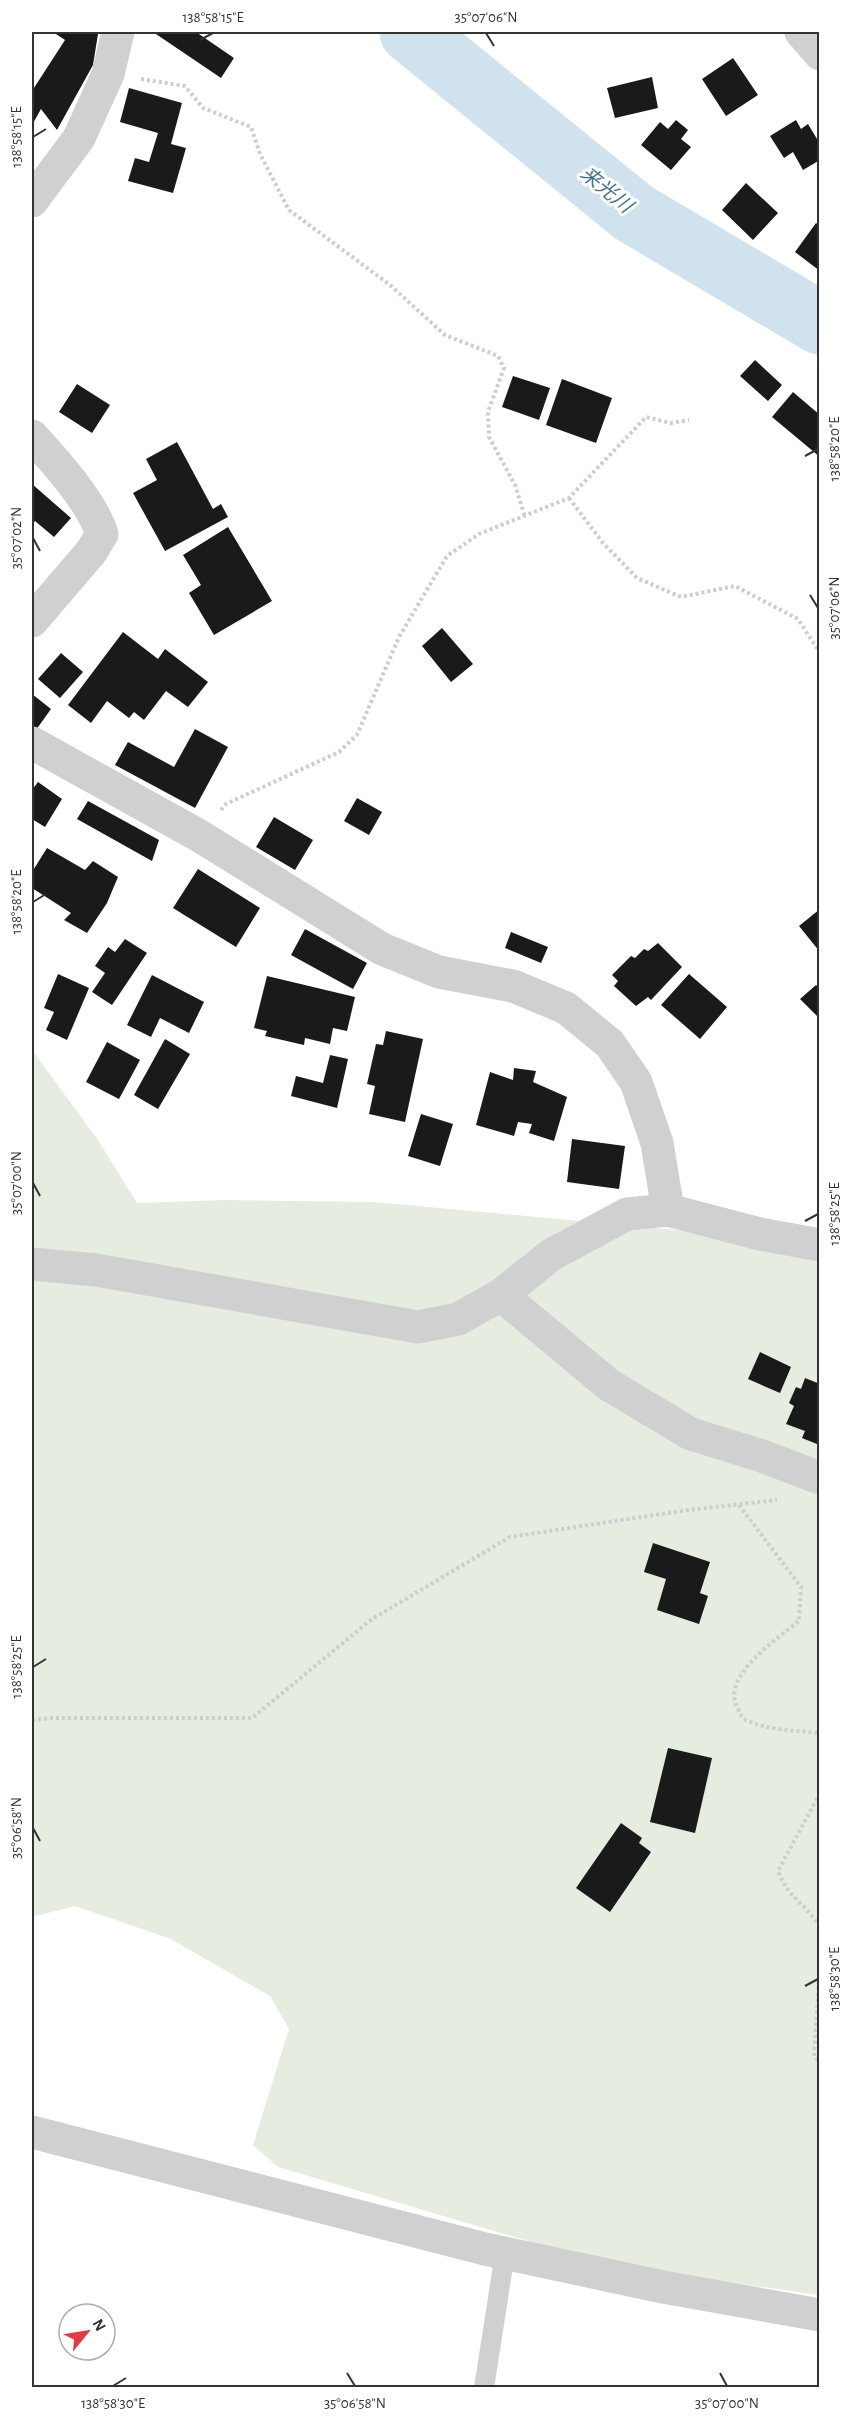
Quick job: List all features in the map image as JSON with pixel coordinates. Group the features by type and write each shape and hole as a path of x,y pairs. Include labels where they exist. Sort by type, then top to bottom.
{"street":[{"path":"32,201 79,138 108,74 118,32"},
{"path":"801,32 819,54"},
{"path":"32,436 53,459 98,519 102,534 91,552 32,621"},
{"path":"32,743 198,835 382,949 439,972 513,986 566,1008 610,1044 636,1082 657,1143 668,1210"},
{"path":"32,1264 96,1270 418,1327 458,1318 501,1295 551,1255 627,1214 668,1210 760,1234 819,1245"},
{"path":"501,1295 609,1385 691,1434 759,1455 819,1478"},
{"path":"32,2132 505,2253 663,2287 819,2315"}],"lane":[{"path":"484,2388 505,2253"}],"path":[{"path":"108,74 185,86 202,108 251,127 260,154 290,210 390,285 445,335 498,356 504,368 488,412 489,437 514,485 525,517"},
{"path":"198,835 226,804 339,752 357,735 399,637 447,556 479,534 569,498 646,417 670,423 689,420"},
{"path":"569,498 603,543 637,578 681,597 735,586 798,619 819,653"},
{"path":"32,1720 50,1718 252,1718 372,1618 510,1537 785,1499"},
{"path":"738,1504 801,1587 799,1621 753,1659 736,1683 733,1701 743,1719 757,1724 819,1733"},
{"path":"819,1793 778,1871 782,1883 792,1897 819,1928"},
{"path":"819,1963 814,2057 819,2062"}],"shaded area":[{"path":"32,1050 98,1140 137,1203 225,1200 374,1202 819,1243 819,2295 609,2265 278,2167 253,2145 289,2029 270,1996 171,1939 75,1906 32,1917"}],"building":[{"path":"53,32 95,32 98,34 93,65 57,130 41,109 32,125 32,91 65,40"},
{"path":"153,32 196,32 234,58 221,78"},
{"path":"733,58 758,95 726,116 702,79"},
{"path":"652,77 658,108 615,118 607,88"},
{"path":"129,88 182,103 171,144 186,148 173,193 128,181 135,158 149,162 158,133 120,122"},
{"path":"676,120 688,130 681,139 691,147 671,170 641,145 660,122 668,129"},
{"path":"796,120 801,129 808,124 820,144 820,160 803,170 793,152 784,158 770,136"},
{"path":"746,183 778,213 753,240 722,210"},
{"path":"816,223 820,226 820,271 795,252"},
{"path":"755,360 782,385 768,401 740,376"},
{"path":"513,376 550,388 539,420 502,407"},
{"path":"562,379 612,398 596,443 546,425"},
{"path":"77,384 110,405 92,433 59,412"},
{"path":"793,392 820,415 820,457 772,417"},
{"path":"177,442 213,509 221,504 228,517 165,551 133,493 157,480 146,459"},
{"path":"32,484 71,518 54,537 35,521 32,524"},
{"path":"228,527 272,601 214,635 189,593 201,585 183,555"},
{"path":"442,628 473,664 451,682 422,646"},
{"path":"123,632 158,659 165,649 208,682 188,707 166,691 144,720 134,712 129,718 107,701 91,723 68,705"},
{"path":"61,653 83,672 60,698 38,679"},
{"path":"32,694 51,709 36,730 32,727"},
{"path":"195,729 228,747 195,808 115,765 128,742 174,767"},
{"path":"38,782 62,799 45,827 32,819 32,790"},
{"path":"357,798 382,812 369,835 344,821"},
{"path":"88,801 159,840 152,861 77,819"},
{"path":"274,817 313,840 295,870 256,847"},
{"path":"47,848 85,870 93,861 118,877 107,903 87,933 64,920 71,913 32,888 32,872"},
{"path":"198,869 260,908 236,947 173,908"},
{"path":"820,909 820,952 799,926"},
{"path":"305,929 367,963 353,989 291,955"},
{"path":"511,932 548,947 541,963 505,948"},
{"path":"125,939 147,953 112,1005 92,992 105,973 95,966 108,947 115,952"},
{"path":"658,943 682,967 651,1000 648,997 636,1006 614,986 618,981 612,975 631,956 635,958 644,949 648,951"},
{"path":"58,974 89,988 67,1040 46,1030 54,1012 44,1008"},
{"path":"689,974 727,1007 700,1039 661,1005"},
{"path":"152,975 204,1002 189,1033 160,1018 151,1037 127,1025"},
{"path":"267,976 355,997 347,1031 333,1028 330,1044 305,1038 304,1045 265,1036 267,1031 254,1028"},
{"path":"816,985 820,989 820,1019 800,999"},
{"path":"386,1031 423,1039 405,1122 369,1114 375,1086 367,1084 376,1044 383,1045"},
{"path":"165,1039 190,1054 158,1109 134,1095"},
{"path":"107,1042 140,1060 119,1099 86,1082"},
{"path":"330,1055 348,1059 337,1108 291,1096 296,1076 323,1083"},
{"path":"514,1068 536,1071 533,1082 567,1097 554,1141 529,1133 532,1124 518,1122 514,1136 476,1125 490,1072 513,1080"},
{"path":"421,1114 453,1124 440,1166 408,1156"},
{"path":"572,1139 625,1146 619,1189 567,1182"},
{"path":"760,1352 791,1367 780,1393 748,1379"},
{"path":"805,1378 820,1384 820,1438 817,1444 802,1438 805,1431 786,1424 794,1406 789,1403 796,1387 801,1389"},
{"path":"653,1543 710,1562 700,1593 708,1596 699,1624 657,1610 666,1579 644,1572"},
{"path":"668,1748 712,1758 695,1833 650,1822"},
{"path":"621,1823 642,1838 639,1843 651,1852 610,1912 576,1888"}],"waterway":[{"name":"来光川","path":"411,32 634,213 820,323"}]}
